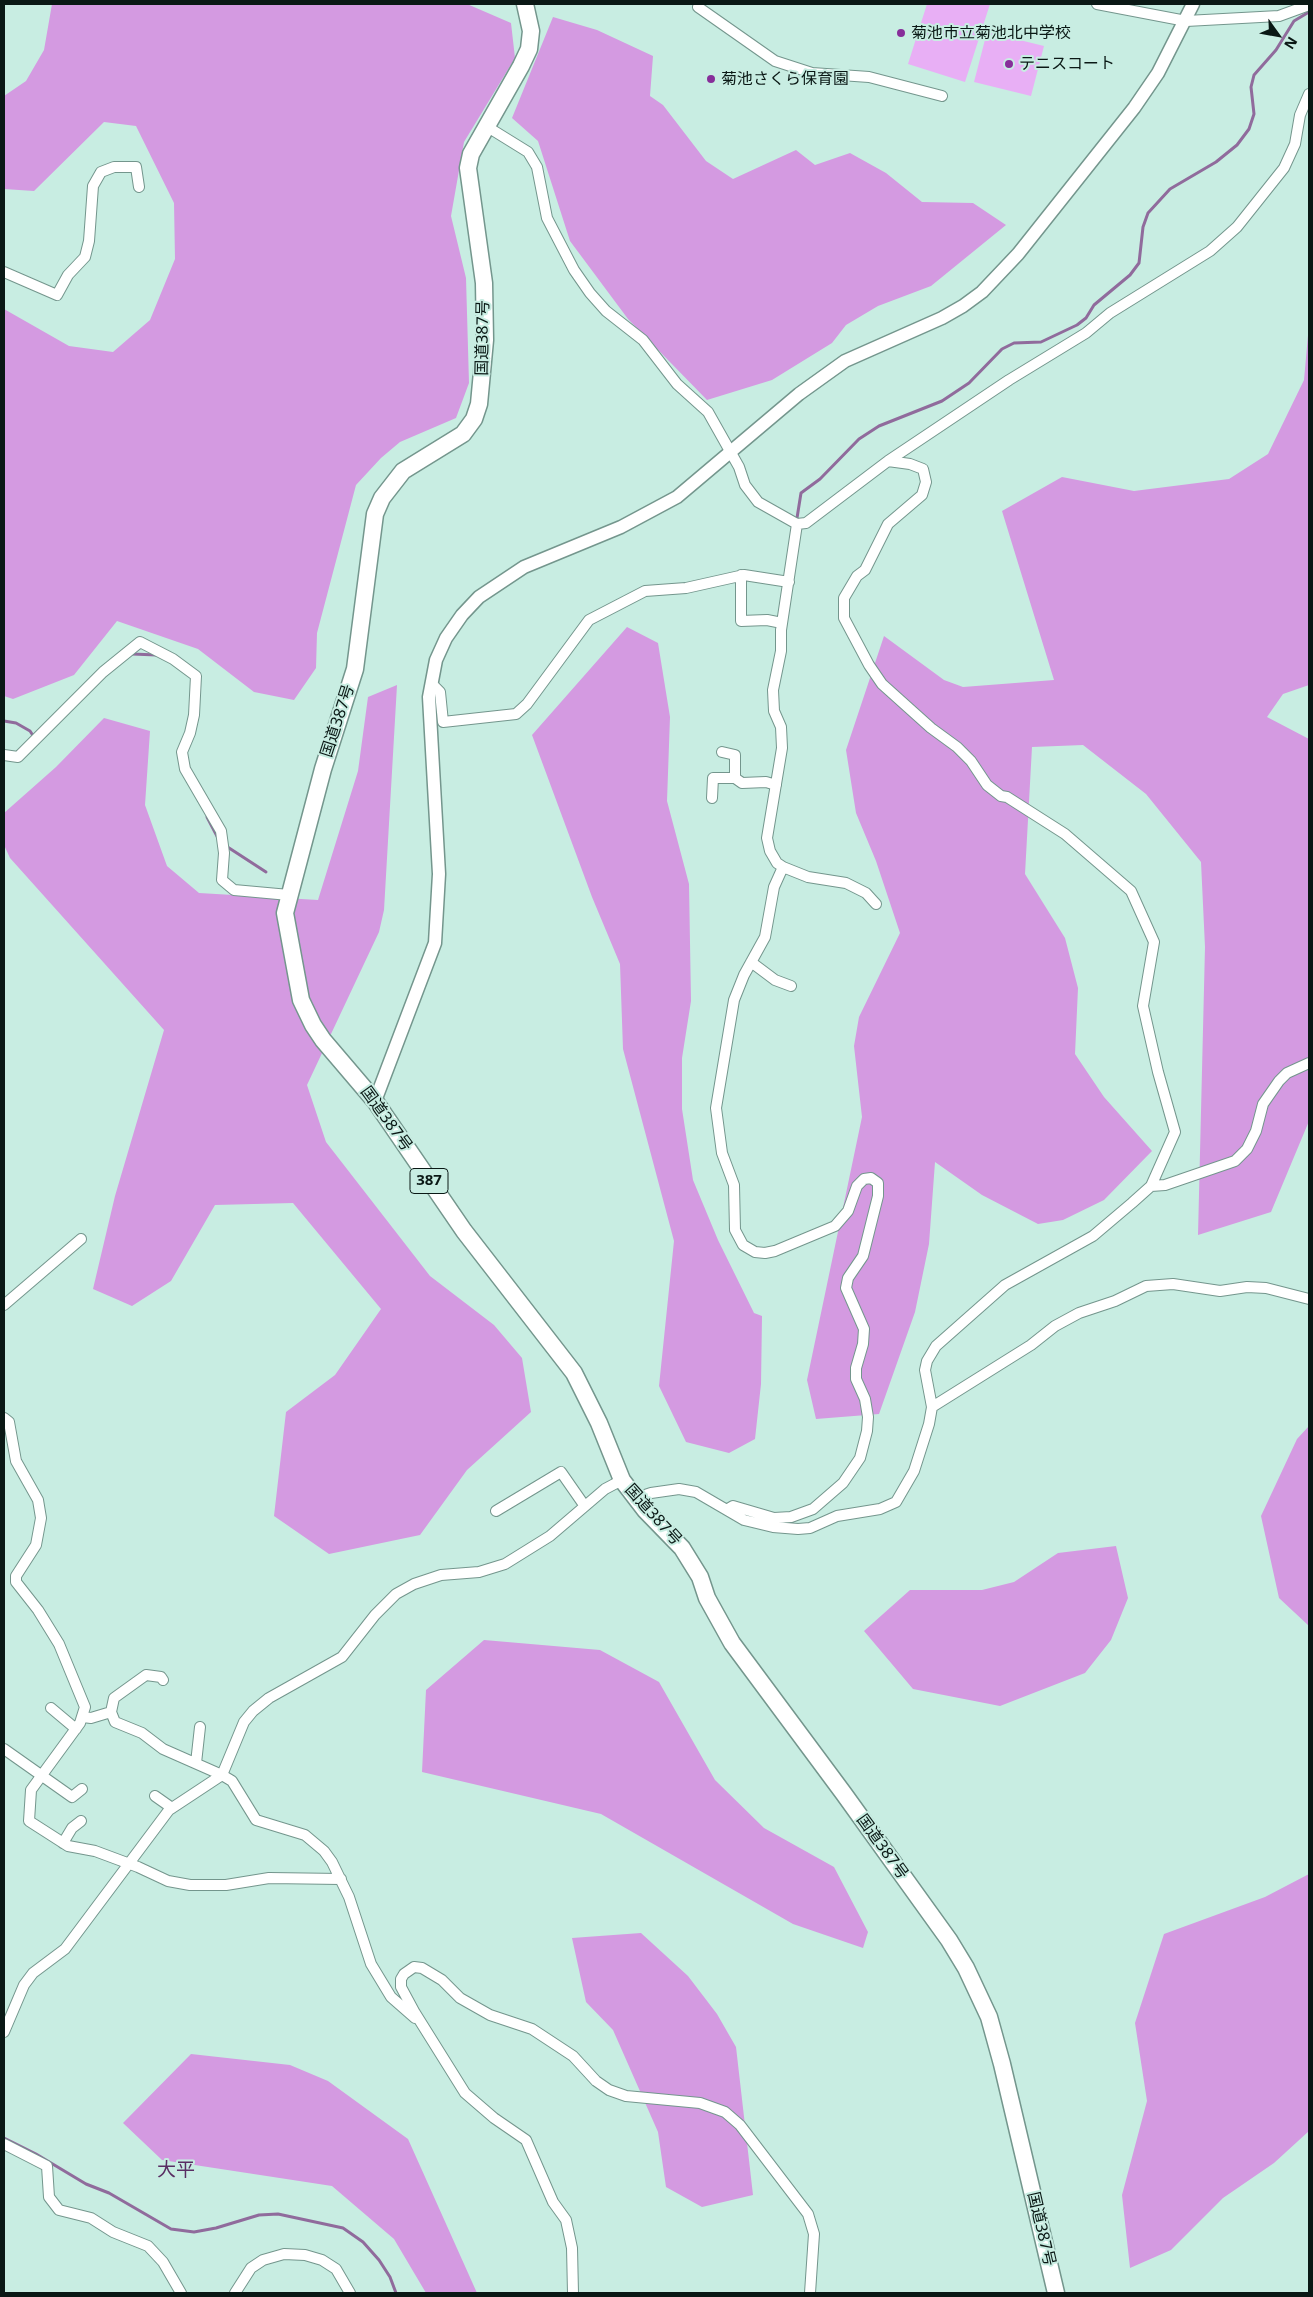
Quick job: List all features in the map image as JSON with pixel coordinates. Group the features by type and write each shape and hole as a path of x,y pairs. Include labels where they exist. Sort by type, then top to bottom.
{"highway":[{"name":"国道387号","path":"525,4 531,31 529,49 522,66 471,154 468,168 484,283 485,340 479,404 474,419 463,434 403,471 382,498 375,514 356,669 323,769 285,913 301,1000 313,1025 323,1040 375,1101 464,1231 574,1373 600,1423 622,1480 687,1554 732,1643 943,1932 975,1984 989,2017 1002,2064 1056,2293"}],"street":[{"path":"699,4 698,7 775,61 812,72 869,77 942,96"},
{"path":"1097,4 1186,21 1279,16 1309,5"},
{"path":"1143,4 1149,15"},
{"path":"375,1101 436,943 439,874 428,698 436,660 446,638 462,615 479,597 524,567 650,513 677,497 799,394 845,361 942,318 982,292 1018,254 1134,108 1158,73 1193,4"},
{"path":"486,126 528,152 537,167 547,218 574,270 590,293 606,311 643,340 677,384 708,412 740,467 745,485 758,502 797,524 806,523 888,461 1009,380 1086,333 1110,312 1210,251 1237,227 1284,168 1295,144 1300,115 1309,94"},
{"path":"4,272 57,295 68,275 85,257 89,241 93,186 101,172 114,167 136,167 139,187"},
{"path":"636,1498 651,1493 679,1489 696,1492 744,1520 773,1527 798,1529 810,1528 837,1516 880,1510 896,1502 914,1471 932,1408 924,1370 936,1346 1005,1285 1093,1236 1151,1186 1175,1132 1158,1072 1143,1006 1154,942 1131,890 1065,834 987,785 971,761 957,747 931,728 882,684 868,665 844,618 844,598 857,576 865,570 888,524 922,495 926,482 923,470 910,464 888,461"},
{"path":"797,524 782,623 781,651 773,690 774,711 781,727 782,748 767,838 770,851 778,863 808,877 846,883 866,893 876,904"},
{"path":"431,683 440,692 443,722 516,714 527,704 590,620 645,591 686,588 741,575 789,582"},
{"path":"741,575 741,621 767,620 782,623"},
{"path":"4,755 18,757 103,672 140,642 173,659 196,676 194,715 190,733 182,752 185,769 221,831 224,853 222,880 234,890 290,895"},
{"path":"722,752 734,755 735,778"},
{"path":"712,798 713,778 735,778 746,784 766,782 776,785"},
{"path":"727,1510 733,1506 774,1518 791,1517 813,1509 843,1483 860,1458 865,1444 868,1417 865,1399 856,1379 856,1368 864,1329 846,1288 848,1278 863,1256 878,1196 878,1184 871,1178 864,1180 857,1186 848,1211 835,1226 790,1245 765,1253 755,1252 743,1245 735,1230 734,1185 722,1153 716,1108 734,1000 751,962 765,937 774,887 783,866"},
{"path":"751,962 775,980 791,986"},
{"path":"1151,1186 1165,1184 1235,1161 1247,1149 1256,1131 1263,1104 1279,1081 1287,1073 1309,1063"},
{"path":"4,1305 81,1239"},
{"path":"932,1408 1031,1345 1055,1326 1079,1313 1115,1301 1146,1286 1173,1284 1220,1291 1247,1287 1266,1288 1309,1299"},
{"path":"4,1418 10,1422 16,1461 38,1500 41,1518 36,1545 16,1576 16,1582 38,1610 60,1644 85,1706 83,1717 76,1729 32,1790 28,1811 29,1821 63,1843 81,1850 95,1851 168,1881 190,1885 226,1886 269,1878 341,1879"},
{"path":"496,1511 561,1472 584,1505"},
{"path":"4,2032 24,1985 33,1973 65,1950 172,1808 222,1775 244,1722 253,1711 269,1698 342,1656 375,1615 396,1594 414,1584 441,1575 479,1572 505,1564 550,1536 604,1489 622,1480"},
{"path":"163,1680 146,1675 114,1698 111,1712 115,1722 142,1733 163,1749 232,1781 256,1820 305,1836 324,1851 341,1879 349,1897 371,1964 391,1997 422,2024 442,2055"},
{"path":"51,1708 76,1729"},
{"path":"83,1717 91,1718 111,1712"},
{"path":"196,1763 200,1727"},
{"path":"4,1749 72,1797 82,1789"},
{"path":"155,1796 172,1808"},
{"path":"63,1843 72,1828 81,1821"},
{"path":"573,2293 572,2248 566,2220 553,2202 526,2140 494,2118 465,2093 401,1987 401,1979 404,1974 414,1967 422,1968 435,1976 460,1998 490,2015 532,2029 573,2056 596,2081 608,2090 626,2096 700,2103 724,2112 740,2125 808,2214 814,2234 810,2293"},
{"path":"4,2144 47,2166 50,2197 60,2210 91,2218 113,2232 148,2246 163,2262 181,2293"},
{"path":"235,2293 251,2268 263,2260 284,2254 305,2255 322,2260 336,2269 350,2293"}],"shaded area":[{"path":"52,4 467,4 511,23 515,58 464,142 451,216 466,278 469,383 456,418 400,442 381,458 356,485 317,633 316,668 294,700 254,692 198,649 117,621 74,675 13,699 4,696 4,309 69,346 113,352 150,320 175,259 174,203 136,126 104,122 34,191 4,189 4,96 26,81 44,50"},
{"path":"927,4 990,4 965,82 908,64"},
{"path":"553,17 597,30 653,56 650,96 663,105 706,161 733,179 796,150 815,165 850,153 886,173 922,202 973,203 1006,225 931,286 878,306 846,325 832,343 772,380 707,400 628,319 570,241 538,141 512,118"},
{"name":"テニスコート","path":"987,32 1044,46 1031,96 974,82"},
{"path":"1309,324 1309,685 1283,694 1267,717 1309,739 1309,1121 1271,1212 1198,1235 1205,947 1201,862 1146,794 1083,745 1032,747 1025,874 1065,938 1078,988 1075,1054 1104,1097 1152,1151 1104,1200 1063,1220 1038,1224 982,1195 935,1162 929,1244 915,1312 879,1414 816,1419 807,1380 862,1117 854,1046 859,1017 900,933 876,861 856,813 846,750 884,636 944,680 963,687 1054,680 1002,511 1062,477 1134,491 1229,479 1268,454 1304,380"},
{"path":"627,627 658,643 670,717 667,801 689,884 691,1001 682,1058 682,1109 693,1180 718,1240 754,1313 762,1316 761,1384 755,1439 729,1453 686,1442 659,1386 674,1241 623,1049 620,964 592,897 532,735"},
{"path":"397,685 384,910 379,932 307,1085 326,1142 430,1276 494,1325 522,1358 531,1412 467,1470 420,1535 329,1554 274,1516 286,1412 335,1375 381,1309 293,1203 215,1205 171,1281 132,1306 93,1289 115,1196 164,1030 10,858 4,845 4,813 56,767 104,718 150,731 145,805 167,866 199,893 318,900 358,771 368,697"},
{"path":"1309,1426 1309,1626 1279,1598 1261,1516 1297,1439"},
{"path":"1116,1546 1128,1598 1111,1640 1085,1673 1000,1706 913,1689 864,1631 910,1590 982,1590 1014,1582 1058,1553"},
{"path":"484,1640 600,1650 659,1682 715,1780 764,1828 834,1867 868,1932 863,1948 793,1924 601,1814 422,1772 426,1690"},
{"path":"1309,1874 1309,2131 1274,2163 1223,2198 1171,2250 1130,2268 1122,2195 1147,2101 1135,2023 1164,1934 1265,1897"},
{"path":"641,1933 688,1976 717,2014 736,2047 753,2195 702,2207 666,2187 658,2132 613,2030 586,2002 572,1938"},
{"path":"191,2054 290,2065 328,2081 408,2139 477,2293 426,2293 394,2239 332,2186 162,2160 123,2123"}],"waterway":[{"path":"797,518 801,493 820,479 859,439 879,426 942,401 969,383 1002,349 1014,343 1041,342 1077,325 1086,318 1094,305 1130,275 1139,263 1143,227 1148,213 1170,189 1216,162 1237,145 1249,129 1254,114 1251,87 1254,75 1276,50 1294,21 1309,12"},
{"path":"132,654 157,655"},
{"path":"4,721 16,723 30,731 34,737"},
{"path":"207,817 219,840"},
{"path":"226,846 266,872"},
{"path":"4,2138 36,2154 86,2184 109,2193 171,2229 194,2232 216,2228 259,2215 278,2214 343,2228 363,2242 379,2260 390,2277 396,2293"}],"place":[{"name":"菊池市立菊池北中学校","path":"901,33"},
{"name":"テニスコート","path":"1009,64"},
{"name":"菊池さくら保育園","path":"711,79"}],"district":[{"name":"大平","path":"176,2171"}]}
